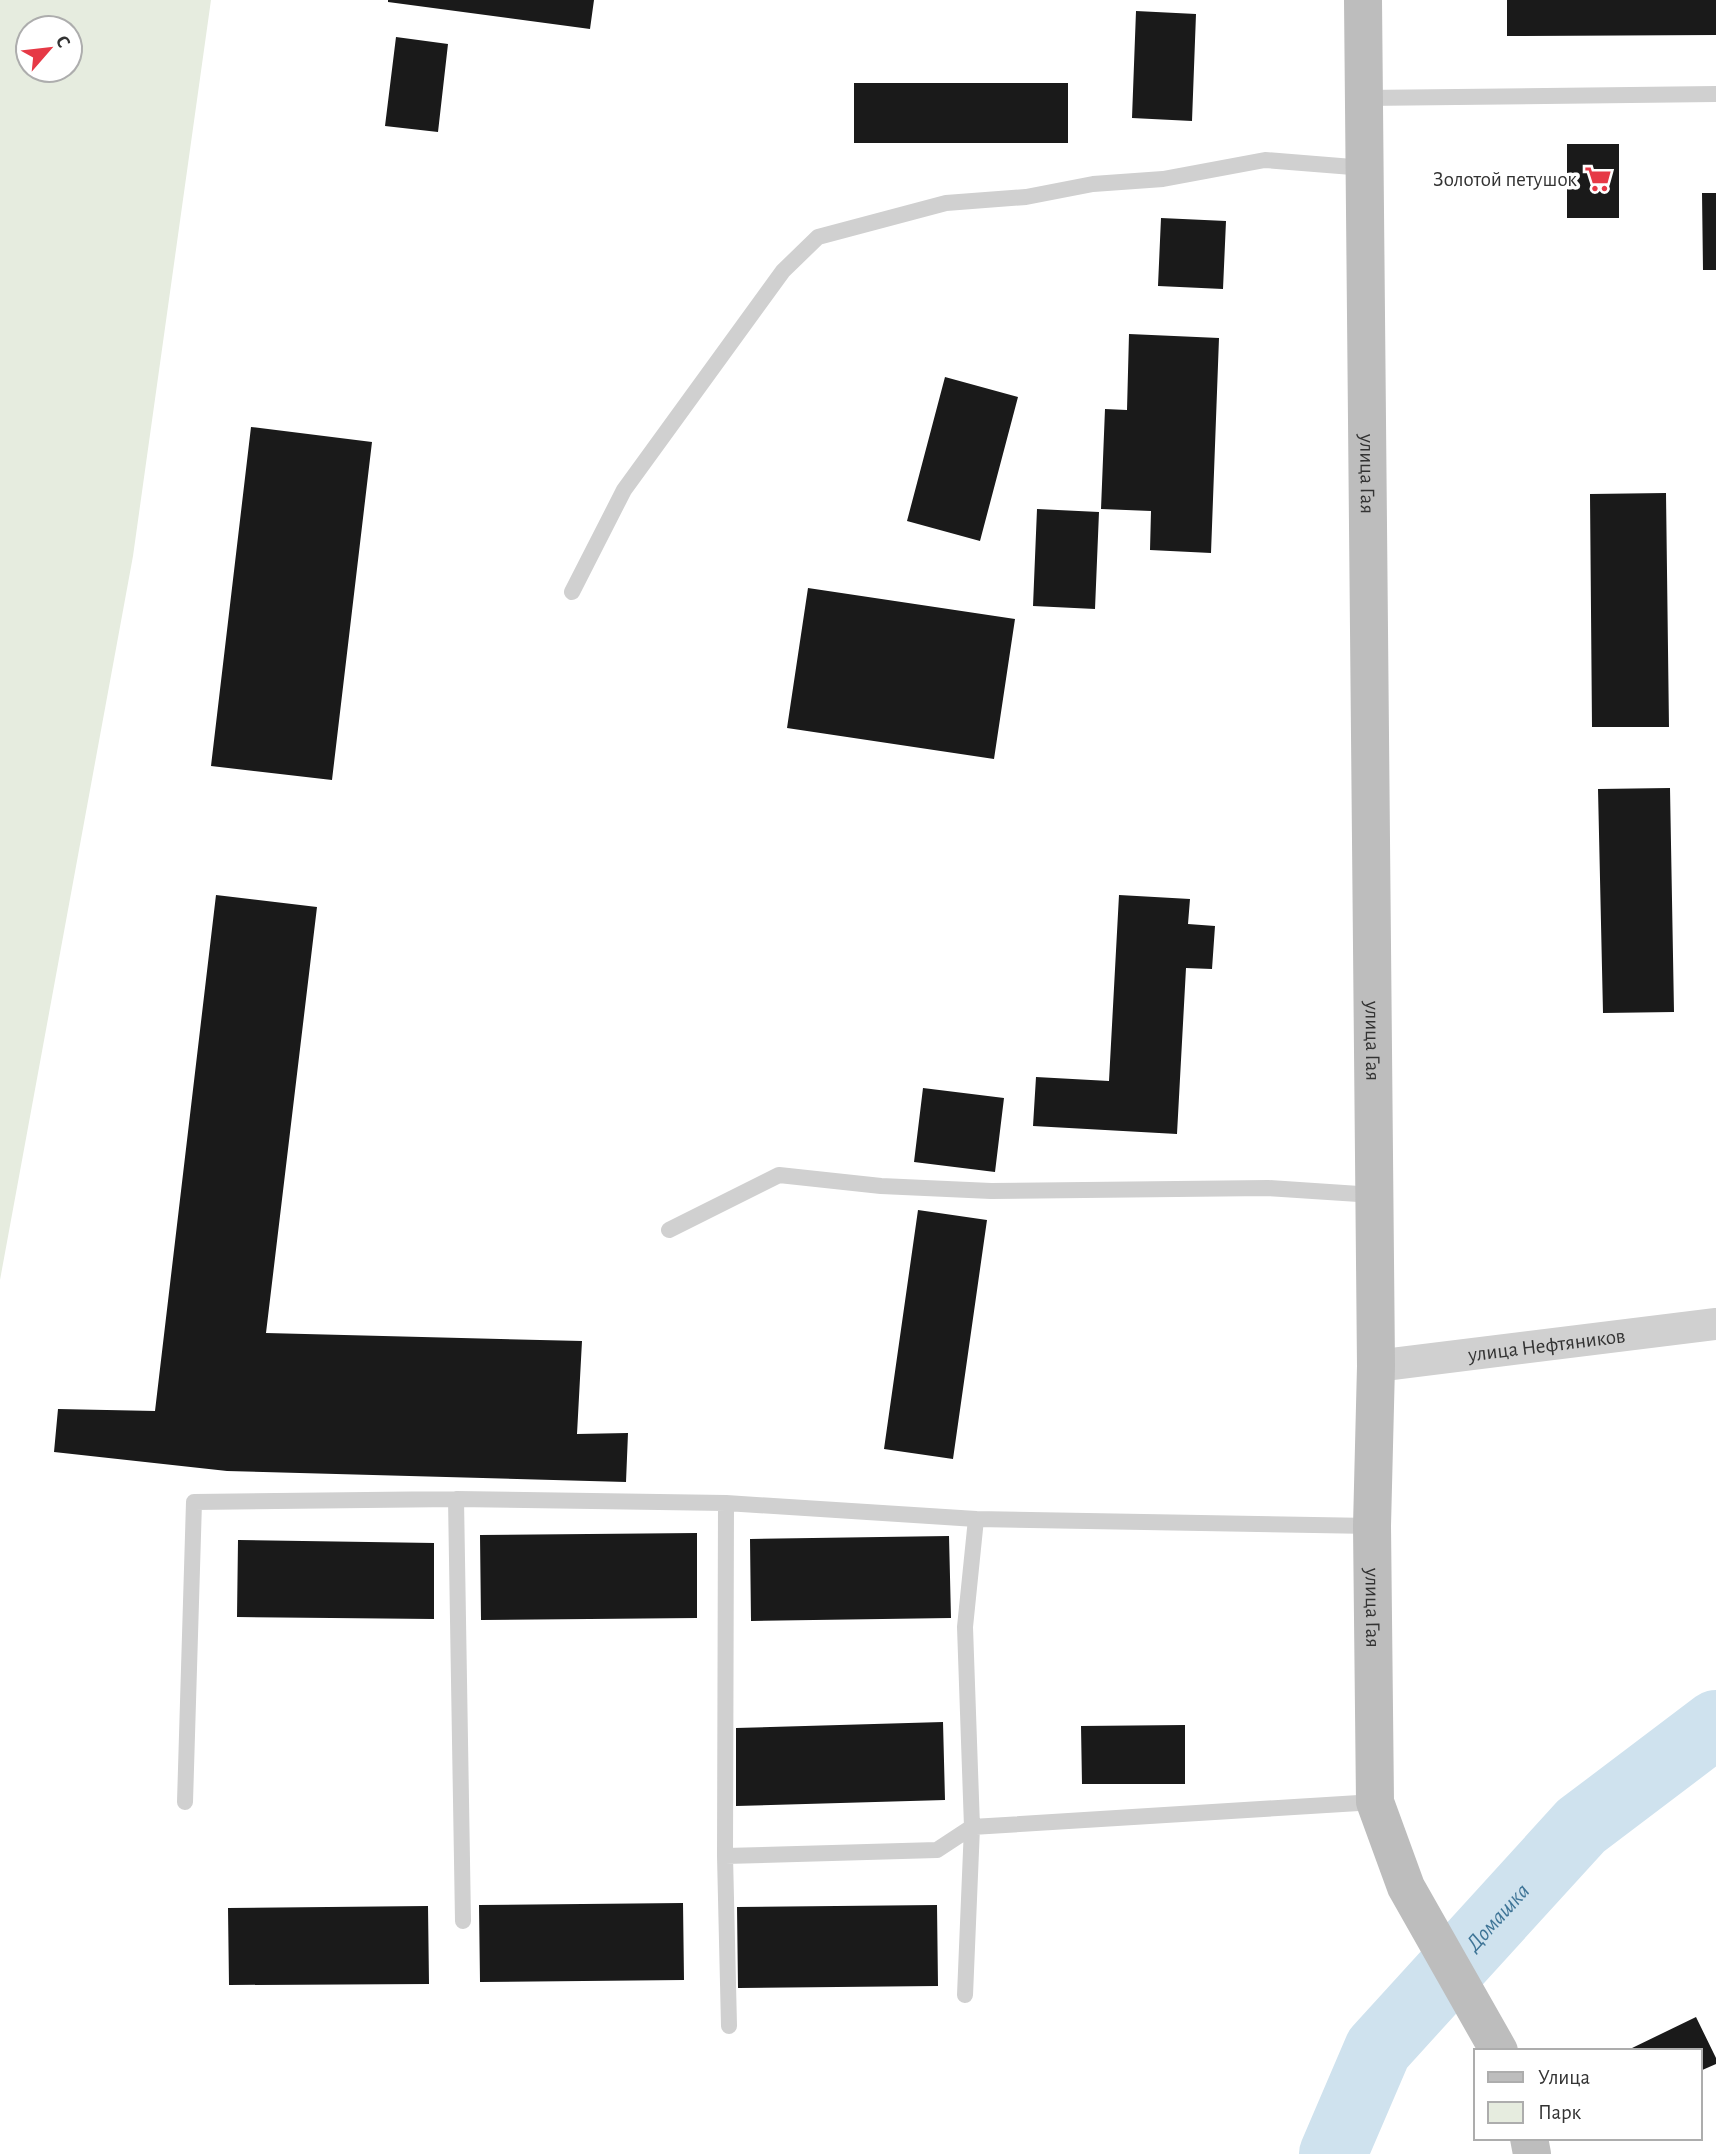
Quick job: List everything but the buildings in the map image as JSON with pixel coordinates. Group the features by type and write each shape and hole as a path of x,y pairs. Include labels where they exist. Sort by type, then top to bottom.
{"main road":[{"name":"улица Гая","path":"1363,0 1376,1366 1372,1526 1375,1802 1406,1886 1498,2049"}],"street":[{"name":"улица Нефтяников","path":"1376,1366 1716,1324"}],"lane":[{"path":"1364,98 1716,94"},
{"path":"572,592 624,490 783,271 818,237 946,203 1026,197 1093,184 1163,179 1265,160 1365,167"},
{"path":"669,1230 779,1175 881,1186 991,1191 1268,1188 1374,1195"},
{"path":"185,1802 194,1502 456,1499 726,1503 976,1519 1372,1526"},
{"path":"456,1499 463,1921"},
{"path":"726,1503 725,1856 729,2026"},
{"path":"965,1994 972,1827 965,1627 976,1519"},
{"path":"725,1856 937,1850 972,1827 1375,1802"}],"green space":[{"path":"0,0 211,0 133,556 0,1280"}],"waterway":[{"name":"Домашка","path":"1333,2154 1378,2049 1581,1826 1716,1724"}],"place":[{"name":"Золотой петушок","path":"1598,179"}]}
